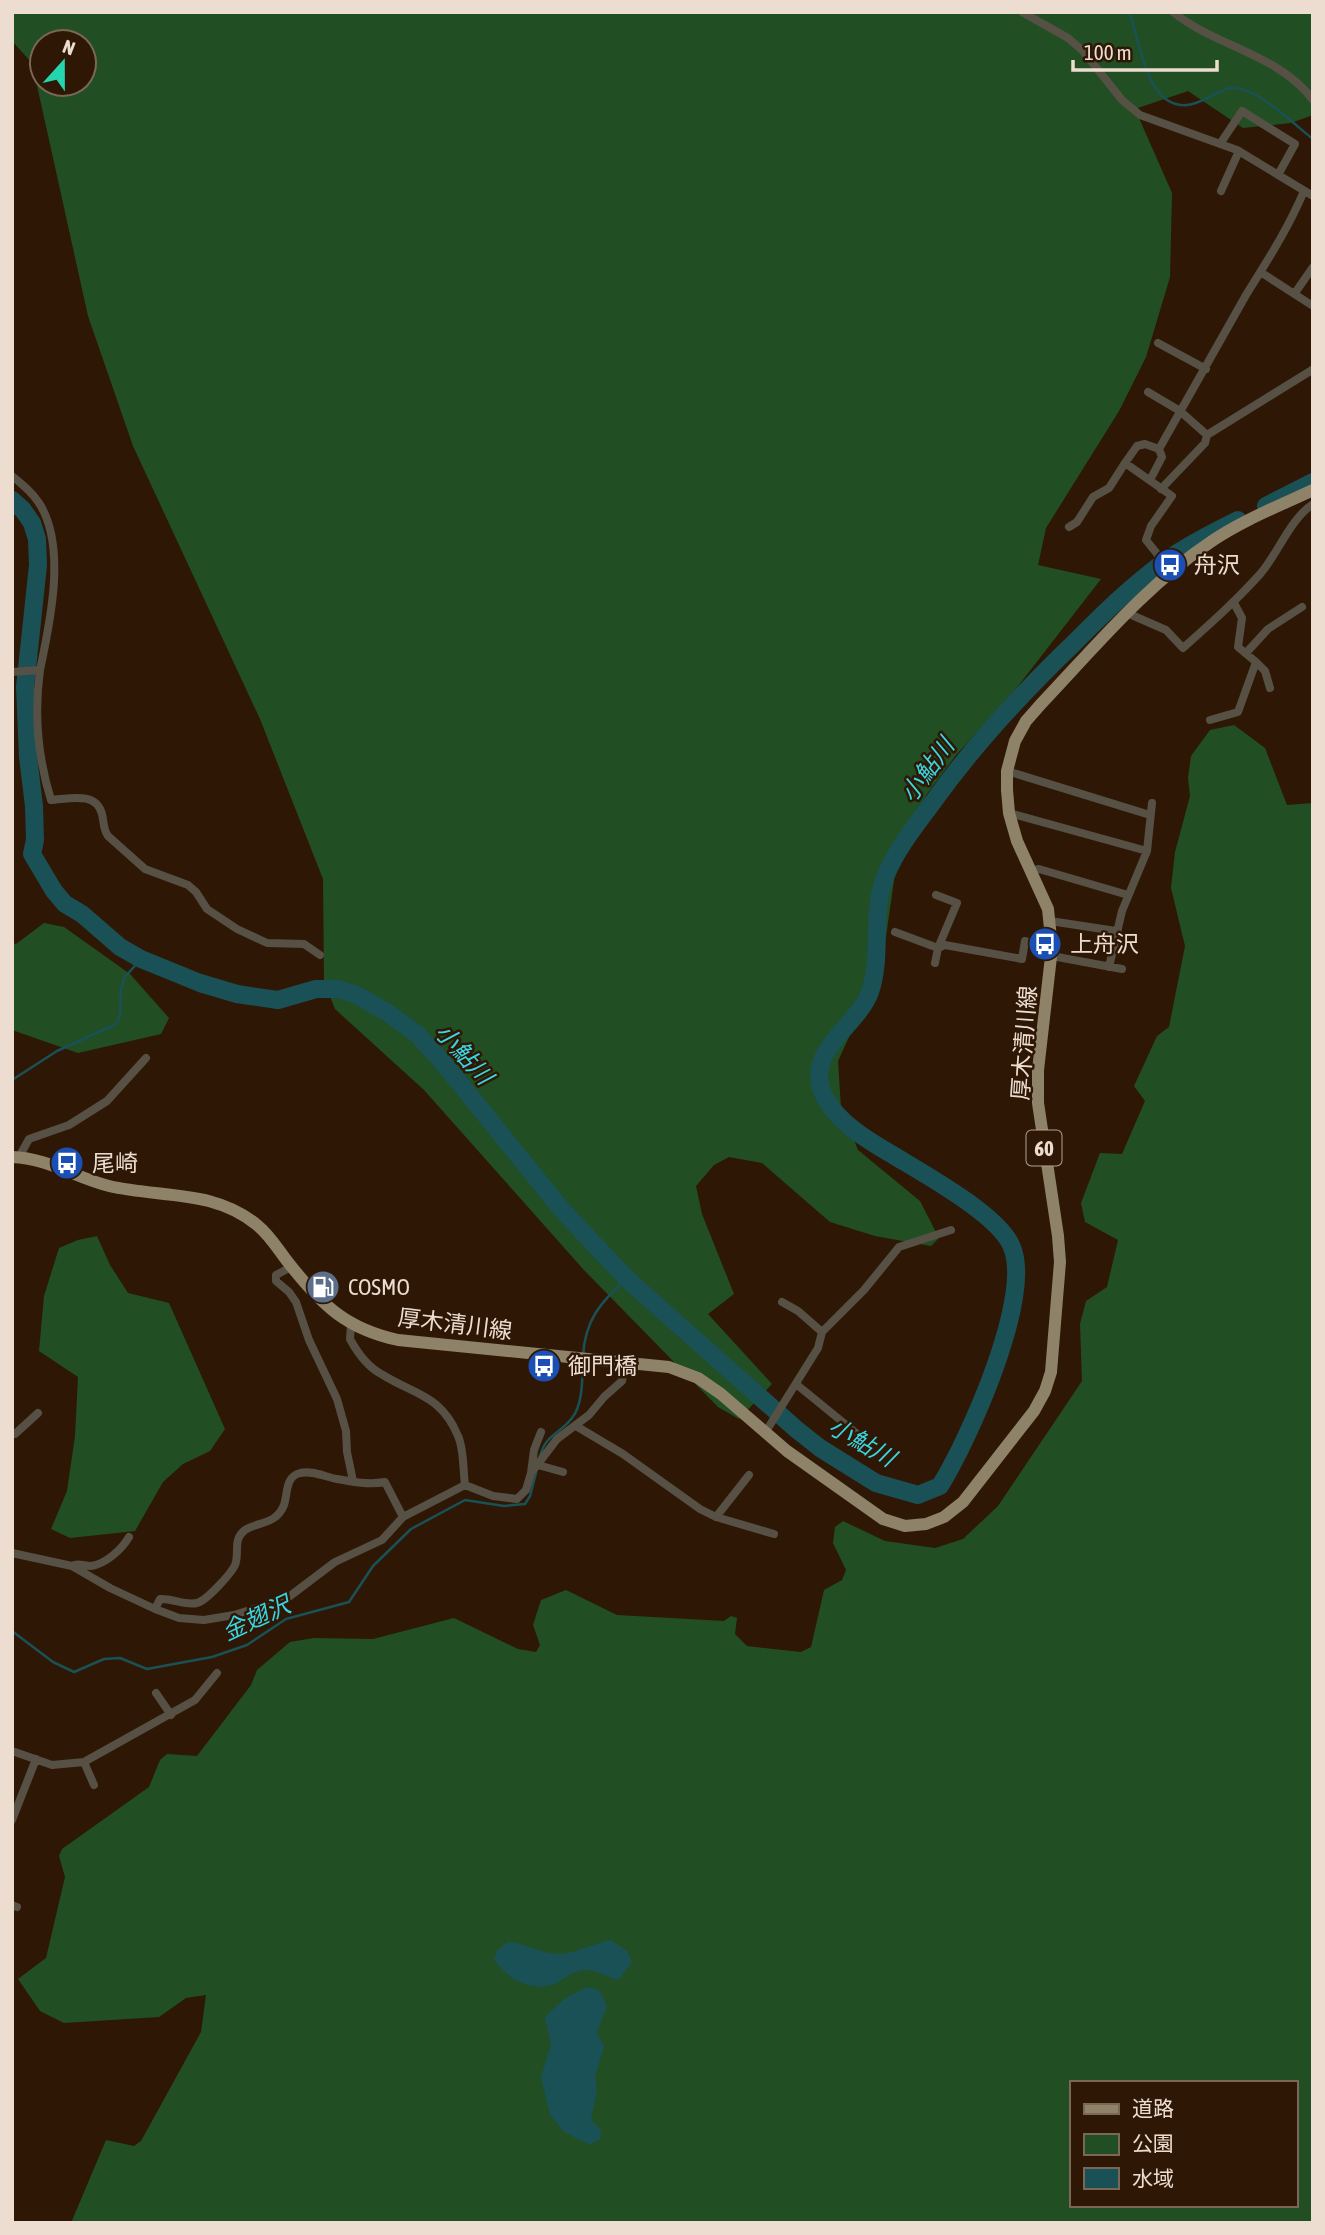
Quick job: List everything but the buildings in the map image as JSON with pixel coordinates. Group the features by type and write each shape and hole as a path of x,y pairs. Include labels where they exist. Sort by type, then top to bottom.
{"main road":[{"name":"厚木清川線","path":"16,1157 39,1160 110,1186 193,1196 223,1204 259,1226 320,1300 351,1325 398,1340 669,1367 698,1378 721,1394 765,1433 883,1519 905,1526 926,1524 944,1517 963,1502 1034,1410 1051,1373 1060,1262 1038,1103 1038,1070 1052,952 1048,909 1017,841 1009,813 1007,771 1015,741 1026,721 1169,568 1236,527 1313,490"}],"street":[{"path":"1022,12 1068,38 1083,51 1122,100 1140,115 1239,151 1313,196"},
{"path":"1173,12 1189,24 1280,69 1303,87 1313,100"},
{"path":"1220,144 1242,111 1294,144 1278,175"},
{"path":"1221,191 1239,151"},
{"path":"1150,480 1162,457 1159,449 1246,295 1262,273 1291,221 1304,191"},
{"path":"1295,293 1313,267"},
{"path":"1262,273 1313,306"},
{"path":"1158,343 1206,369"},
{"path":"1161,489 1205,443 1207,435 1312,370"},
{"path":"1148,392 1180,411 1207,435"},
{"path":"1069,527 1077,522 1093,497 1109,488 1137,446 1145,444 1159,449"},
{"path":"1125,463 1172,496 1151,526 1146,540 1169,568"},
{"path":"12,476 39,503 52,531 54,573 36,701 40,750 51,800 87,798 94,801 102,812 104,831 145,869 188,885 207,909 251,936 267,943 304,944 320,956"},
{"path":"1127,613 1166,630 1183,648 1234,603 1264,570 1293,526 1313,504"},
{"path":"1234,603 1242,618 1238,647 1265,671 1270,688"},
{"path":"1245,653 1268,629 1302,607"},
{"path":"1210,720 1238,712 1256,663"},
{"path":"12,671 39,670"},
{"path":"1007,771 1150,815"},
{"path":"1108,967 1128,895 1147,851 1152,803"},
{"path":"1009,813 1147,851"},
{"path":"1031,871 1039,869 1128,895"},
{"path":"934,963 957,903 936,895"},
{"path":"1050,921 1116,932"},
{"path":"895,932 938,948 946,945 1022,959 1025,941 1052,952 1122,969"},
{"path":"16,1157 29,1139 69,1125 107,1101 146,1058"},
{"path":"765,1433 818,1348 822,1332 864,1290 899,1247 951,1230"},
{"path":"291,1266 276,1275 276,1281 296,1302 309,1340 337,1399 353,1481"},
{"path":"782,1302 798,1311 822,1332"},
{"path":"351,1325 350,1339 372,1366 382,1375 428,1397 449,1419 459,1437 465,1485"},
{"path":"531,1473 557,1439 576,1426 622,1381 625,1364"},
{"path":"794,1386 861,1437"},
{"path":"12,1434 38,1413"},
{"path":"576,1426 623,1454 701,1509 716,1517 774,1534"},
{"path":"12,1553 72,1566 110,1588 179,1618 204,1620 233,1615 286,1599 335,1562 382,1540 403,1517 465,1485 493,1496 517,1499 526,1490 534,1450 541,1432"},
{"path":"538,1465 563,1472"},
{"path":"155,1609 160,1600 169,1599 185,1604 198,1603 206,1598 234,1566 236,1541 245,1530 267,1523 276,1516 284,1506 289,1480 298,1473 313,1473 370,1484 385,1482 403,1517"},
{"path":"716,1517 749,1475"},
{"path":"72,1566 93,1566 124,1546 128,1537"},
{"path":"12,1751 52,1765 83,1762 195,1700 217,1673"},
{"path":"156,1693 171,1715"},
{"path":"12,1820 36,1759"},
{"path":"83,1762 94,1785"}],"green space":[{"path":"12,12 1313,12 1313,115 1291,123 1243,128 1188,91 1135,109 1172,193 1170,277 1146,357 1119,411 1046,528 1038,565 1101,579 1008,699 956,755 927,794 900,838 882,965 838,1061 841,1108 858,1150 920,1201 939,1238 931,1246 875,1236 830,1222 762,1163 729,1157 714,1165 696,1186 702,1214 734,1294 708,1314 772,1384 739,1419 718,1407 583,1269 424,1090 335,1009 324,981 323,879 260,719 133,446 88,316 40,98 98,98 98,28 28,28 28,59 12,41"},
{"path":"1234,725 1265,748 1287,805 1313,803 1313,2223 71,2223 106,2140 134,2146 141,2141 201,2032 206,1995 186,1998 159,2017 64,2023 40,2011 18,1979 46,1958 65,1877 59,1856 62,1849 149,1787 160,1760 167,1754 197,1756 251,1685 257,1670 290,1642 314,1638 373,1639 454,1618 518,1649 536,1652 540,1645 533,1625 541,1600 566,1590 617,1615 724,1621 731,1616 737,1618 735,1634 747,1646 801,1652 811,1647 824,1590 842,1580 846,1570 833,1543 835,1527 843,1521 885,1541 935,1548 963,1539 998,1506 1082,1381 1080,1324 1086,1301 1107,1287 1118,1240 1085,1222 1081,1203 1100,1153 1122,1154 1145,1101 1134,1086 1157,1036 1169,1027 1185,946 1171,888 1175,852 1190,796 1188,778 1191,756 1210,730"},
{"path":"44,923 64,927 130,974 169,1018 161,1034 78,1053 12,1030 12,943 16,944"},
{"path":"97,1236 110,1265 128,1293 169,1303 225,1429 210,1451 183,1464 163,1482 135,1531 70,1538 51,1529 67,1491 75,1436 78,1377 39,1351 44,1296 59,1248"}],"water":[{"path":"611,1940 627,1951 632,1962 619,1980 583,1970 554,1984 537,1987 512,1978 494,1959 497,1950 508,1942 562,1954"},
{"path":"587,1987 599,1990 607,2006 597,2033 604,2046 595,2077 597,2091 591,2119 601,2130 600,2139 590,2145 564,2132 550,2115 541,2077 551,2045 545,2017 564,1999"}],"waterway":[{"path":"1129,12 1141,55 1154,85 1162,96 1173,103 1187,105 1227,89 1242,89 1264,100 1313,139"},
{"name":"小鮎川","path":"1266,506 1313,482"},
{"name":"小鮎川","path":"12,500 32,523 37,539 38,565 25,687 28,757 34,806 35,840 32,854 65,904 82,914 120,947 141,959 200,983 237,994 278,1000 316,989 338,989 357,995 388,1013 417,1034 445,1065 563,1211 627,1279 820,1448 876,1483 918,1495 940,1486 966,1436 995,1367 1014,1297 1016,1268 1011,1245 1003,1233 976,1208 872,1143 841,1119 821,1088 819,1074 822,1061 870,992 876,963 881,889 890,865 949,780 1018,700 1142,579 1175,554 1238,520"},
{"path":"12,1080 57,1051 116,1024 120,1016 124,978 141,959"},
{"name":"金翅沢","path":"583,1356 587,1332 596,1312 609,1295 627,1279"},
{"name":"金翅沢","path":"540,1456 546,1443 576,1412 581,1392 583,1363"},
{"name":"金翅沢","path":"12,1631 53,1662 74,1672 104,1659 120,1658 147,1669 212,1657 247,1645 286,1619 349,1602 373,1566 411,1529 465,1500 504,1506 525,1504 536,1473"}],"place":[{"name":"舟沢","path":"1170,565"},
{"name":"上舟沢","path":"1045,944"},
{"name":"尾崎","path":"67,1163"},
{"name":"COSMO","path":"323,1287"},
{"name":"御門橋","path":"544,1366"}]}
